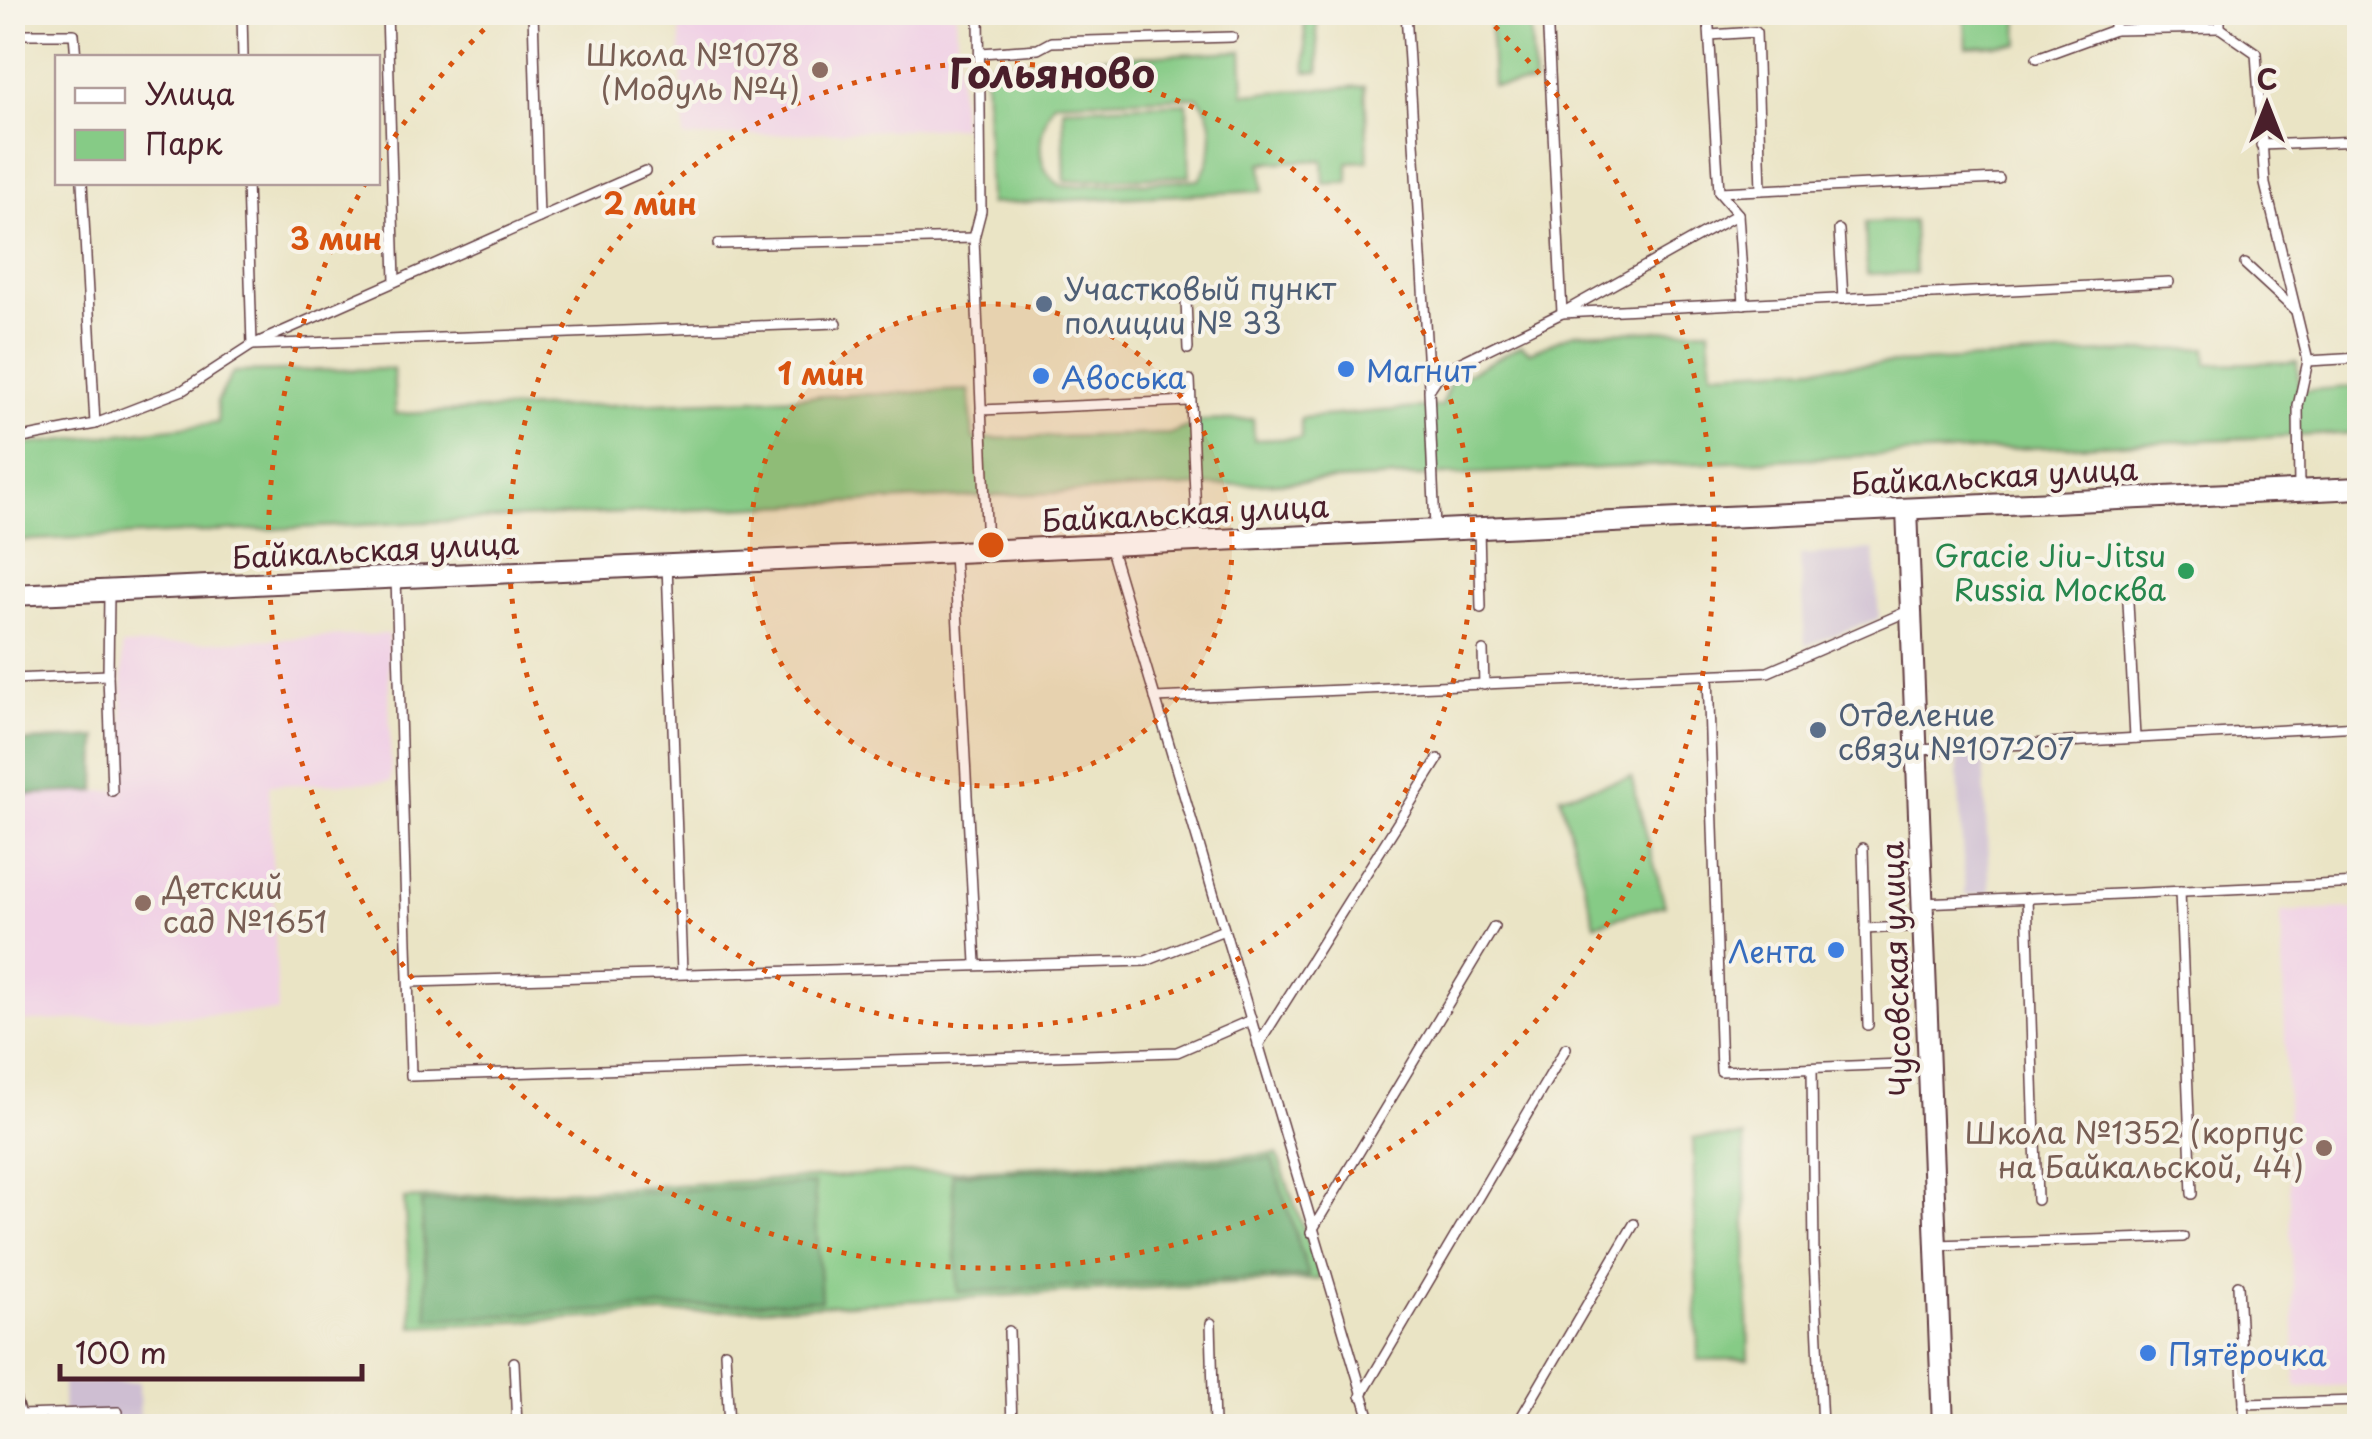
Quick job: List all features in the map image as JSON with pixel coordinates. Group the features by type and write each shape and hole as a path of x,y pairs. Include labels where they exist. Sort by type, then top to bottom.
{"street":[{"name":"Байкальская улица","path":"12,595 2360,488"},
{"name":"Чусовская улица","path":"1907,509 1943,1426"}],"lane":[{"path":"242,12 244,55"},
{"path":"387,12 395,281"},
{"path":"533,12 539,218"},
{"path":"979,12 982,211 974,238 987,551"},
{"path":"1406,12 1436,530"},
{"path":"1547,12 1562,314"},
{"path":"1708,12 1718,192 1738,214 1744,304"},
{"path":"2114,12 2114,30"},
{"path":"2220,12 2220,28"},
{"path":"2037,58 2114,30 2220,28 2256,53 2266,184 2308,361 2298,406 2299,491"},
{"path":"1710,35 1756,32 1761,190"},
{"path":"20,34 74,34 76,55"},
{"path":"980,53 1038,49 1051,42 1232,36"},
{"path":"2261,144 2360,141"},
{"path":"12,440 96,424 183,390 252,344 645,171"},
{"path":"1718,192 2000,180"},
{"path":"82,185 96,424"},
{"path":"247,185 252,344"},
{"path":"1429,390 1441,372 1562,314 1738,214"},
{"path":"1839,230 1842,298"},
{"path":"718,244 974,238"},
{"path":"2245,264 2298,312"},
{"path":"1562,314 2169,282"},
{"path":"1186,300 1188,349"},
{"path":"252,344 836,323"},
{"path":"2308,361 2360,358"},
{"path":"1190,380 1197,542"},
{"path":"982,410 1190,401"},
{"path":"1479,528 1482,608"},
{"path":"1110,546 1311,1232 1372,1426"},
{"path":"954,553 976,964"},
{"path":"667,566 682,972"},
{"path":"396,578 411,1076 1177,1052 1251,1020"},
{"path":"109,590 112,790"},
{"path":"2128,602 2135,738"},
{"path":"1155,698 1768,672 1845,634 1911,610"},
{"path":"1483,651 1484,684"},
{"path":"1708,674 1721,1070 1928,1064"},
{"path":"12,679 108,675"},
{"path":"1917,750 2360,726"},
{"path":"1258,1045 1438,759"},
{"path":"1863,848 1868,1025"},
{"path":"1922,903 2360,883"},
{"path":"2180,891 2192,1194"},
{"path":"2027,898 2037,1200"},
{"path":"1311,1232 1494,926"},
{"path":"1865,929 1923,926"},
{"path":"411,982 1146,962 1224,930"},
{"path":"1360,1396 1566,1048"},
{"path":"1812,1068 1814,1258 1822,1426"},
{"path":"1516,1426 1634,1224"},
{"path":"1935,1245 2183,1237"},
{"path":"2238,1285 2245,1426"},
{"path":"1211,1323 1214,1426"},
{"path":"1009,1331 1012,1426"},
{"path":"726,1352 729,1426"},
{"path":"514,1362 517,1426"},
{"path":"12,1387 23,1426"},
{"path":"2244,1404 2360,1401"},
{"path":"20,1414 118,1412"}],"shaded area":[{"name":"Школа №1078 (Модуль №4)","path":"679,13 956,13 961,127 684,138"},
{"path":"1874,550 1879,618 1805,646 1800,555"},
{"name":"Детский сад №1651","path":"388,634 391,782 269,785 278,1012 13,1022 12,795 124,790 122,646"},
{"path":"1983,756 1990,893 1965,895 1957,757"},
{"name":"Школа №1352 (корпус на Байкальской, 44)","path":"2359,909 2359,1385 2296,1387 2281,912"},
{"path":"139,1382 140,1426 64,1426 63,1383"}],"green space":[{"path":"1304,13 1316,13 1319,72 1306,72"},
{"path":"1490,13 1518,13 1518,19 1530,18 1534,84 1493,86"},
{"path":"1964,13 2017,13 2019,44 1967,47"},
{"path":"1242,51 1244,94 1365,86 1368,161 1348,162 1348,182 1324,184 1323,160 1261,163 1263,191 989,204 985,71 990,63","holes":["1197,97 1204,105 1212,137 1199,180 1062,186 1052,179 1042,159 1042,135 1054,102"]},
{"path":"1187,103 1190,176 1065,181 1063,108"},
{"path":"1913,221 1915,273 1867,274 1865,223"},
{"path":"1709,329 1712,372 2206,348 2207,364 2297,362 2299,391 2360,386 2359,433 13,541 12,446 218,423 217,402 233,372 393,369 396,414 969,390 973,439 1170,434 1202,421 1253,419 1254,440 1301,438 1301,418 1441,406 1450,383 1521,346 1530,352 1574,333"},
{"path":"97,737 96,791 13,795 13,742"},
{"path":"1631,777 1665,905 1595,924 1560,796"},
{"path":"1744,1137 1749,1359 1698,1360 1693,1138"},
{"path":"1277,1154 1321,1279 413,1327 404,1199"},
{"path":"1272,1159 1309,1276 958,1292 952,1174"},
{"path":"814,1184 821,1300 428,1319 421,1202"}],"place":[{"name":"Школа №1078 (Модуль №4)","path":"820,70"},
{"name":"Участковый пункт полиции № 33","path":"1044,304"},
{"name":"Магнит","path":"1346,369"},
{"name":"Авоська","path":"1041,376"},
{"name":"Gracie Jiu-Jitsu Russia Москва","path":"2186,571"},
{"name":"Отделение связи №107207","path":"1818,730"},
{"name":"Детский сад №1651","path":"143,903"},
{"name":"Лента","path":"1836,950"},
{"name":"Школа №1352 (корпус на Байкальской, 44)","path":"2324,1148"},
{"name":"Пятёрочка","path":"2148,1353"}],"district":[{"name":"Гольяново","path":"1052,71"}]}
